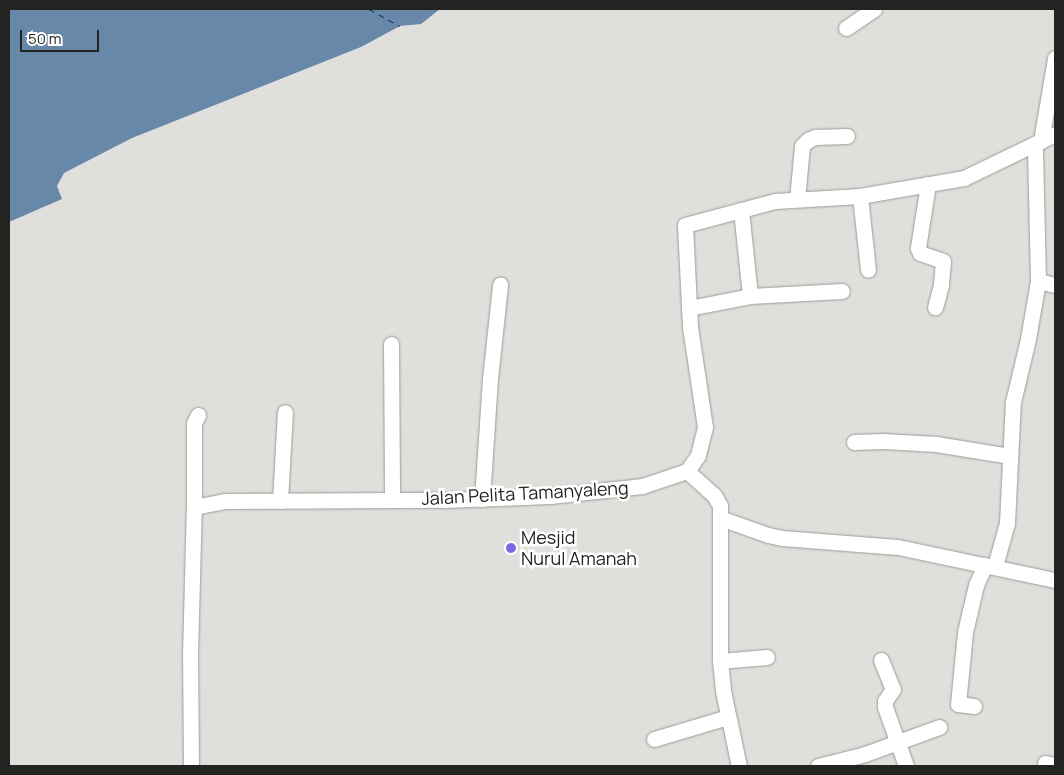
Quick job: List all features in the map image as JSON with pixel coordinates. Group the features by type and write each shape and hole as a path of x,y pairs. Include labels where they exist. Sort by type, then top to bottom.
{"street":[{"path":"846,28 874,9"},
{"path":"974,706 958,704 965,632 976,586 990,566 1007,523 1013,402 1028,339 1038,282 1038,143 1055,58"},
{"path":"739,766 723,691 720,661 720,506 714,495 687,471 698,454 704,427 704,410 692,347 685,225 774,201 860,196 964,178 1055,134"},
{"path":"797,199 802,146 808,140 815,137 847,136"},
{"path":"928,184 918,248 920,253 943,261 941,285 935,307"},
{"path":"860,196 868,270"},
{"path":"741,210 750,296"},
{"path":"1038,282 1055,285"},
{"path":"482,499 490,378 500,285"},
{"path":"689,308 750,296 842,291"},
{"path":"391,344 392,500"},
{"path":"280,501 285,412"},
{"path":"191,766 190,655 194,423 198,415"},
{"path":"854,442 884,440 936,444 1009,456"},
{"name":"Jalan Pelita Tamanyaleng","path":"194,507 215,502 482,499 550,496 642,486 687,471"},
{"path":"720,518 782,538 898,547 1055,580"},
{"path":"720,661 767,657"},
{"path":"881,660 893,689 885,703 906,766"},
{"path":"654,739 728,717"},
{"path":"818,766 898,742 939,727"}],"water":[{"path":"9,9 440,9 421,24 400,26 361,47 132,138 64,173 57,186 62,199 9,222"}],"ferry route":[{"path":"369,9 400,26"}],"place":[{"name":"Mesjid Nurul Amanah","path":"511,548"}]}
